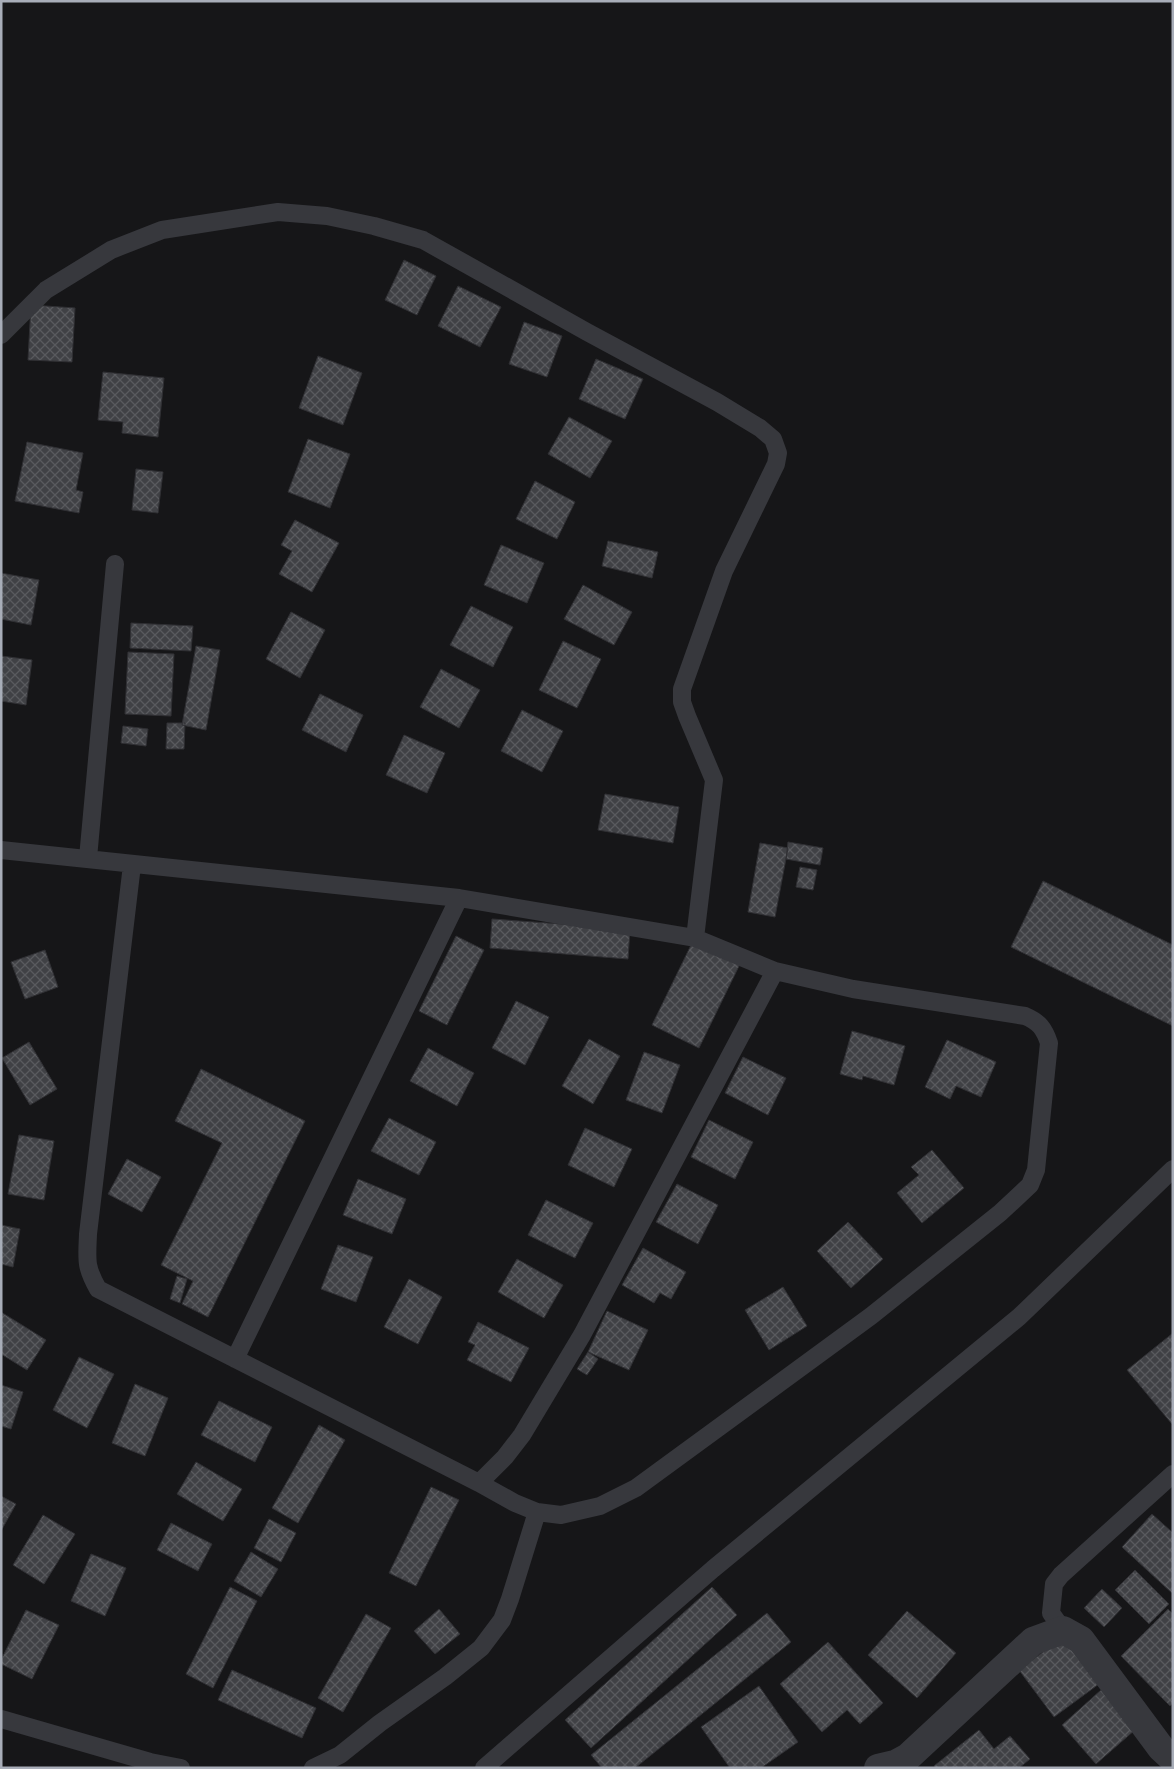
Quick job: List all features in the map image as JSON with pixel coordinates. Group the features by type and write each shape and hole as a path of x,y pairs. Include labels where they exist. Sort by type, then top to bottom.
{"street":[{"path":"878,1768 894,1764 908,1756 1032,1641 1063,1630 1081,1640 1161,1748 1173,1759"}],"lane":[{"path":"1,335 46,290 111,250 162,230 278,212 327,216 374,226 423,240 578,328 717,402 773,438 778,453 776,464 724,571 682,690 682,702 714,780 695,938"},
{"path":"88,858 115,564"},
{"path":"1,850 459,898 695,938 774,971 853,989 1025,1016 1035,1020 1044,1029 1049,1042 1036,1170 1030,1185 1000,1213 871,1316 636,1488 600,1506 561,1516 537,1512 515,1503 98,1289 86,1263 88,1234 132,865"},
{"path":"235,1360 459,898"},
{"path":"479,1483 506,1456 522,1435 582,1335 774,971"},
{"path":"484,1768 713,1569 1019,1317 1173,1169"},
{"path":"1063,1630 1051,1613 1054,1584 1061,1574 1173,1474"},
{"path":"312,1768 340,1755 481,1648 502,1620 537,1512"},
{"path":"1,1719 150,1762 181,1768"}],"building":[{"path":"404,260 436,276 417,315 385,300"},
{"path":"458,286 501,307 480,347 438,326"},
{"path":"31,305 75,308 72,362 28,360"},
{"path":"524,322 562,336 547,377 509,364"},
{"path":"318,356 362,373 343,425 299,408"},
{"path":"596,359 643,379 625,419 579,399"},
{"path":"103,372 164,378 158,437 122,433 123,422 98,420"},
{"path":"569,417 612,441 590,478 548,454"},
{"path":"308,439 350,454 330,508 288,492"},
{"path":"27,442 83,453 76,490 83,492 79,513 15,501"},
{"path":"136,469 163,472 158,513 132,510"},
{"path":"535,481 575,502 557,539 516,519"},
{"path":"295,520 339,543 312,592 279,574 292,551 281,545"},
{"path":"608,541 658,552 652,578 602,566"},
{"path":"501,545 544,563 527,603 484,585"},
{"path":"1,573 39,580 31,625 1,619"},
{"path":"583,585 632,612 614,645 564,619"},
{"path":"471,606 513,627 493,667 450,645"},
{"path":"291,612 325,630 300,678 266,659"},
{"path":"131,623 193,626 191,651 130,648"},
{"path":"563,641 601,659 577,708 539,690"},
{"path":"196,646 220,650 206,730 182,725"},
{"path":"128,652 174,654 171,716 125,714"},
{"path":"1,656 32,660 26,705 1,701"},
{"path":"441,669 480,690 459,728 420,707"},
{"path":"320,694 363,715 346,752 302,730"},
{"path":"522,710 563,731 542,772 501,751"},
{"path":"167,723 185,723 184,749 166,749"},
{"path":"123,726 148,729 146,746 121,743"},
{"path":"404,735 445,753 427,793 386,775"},
{"path":"605,794 679,807 673,843 598,830"},
{"path":"788,842 823,848 820,865 786,859"},
{"path":"760,843 788,848 775,917 748,912"},
{"path":"800,867 817,870 813,890 796,887"},
{"path":"1043,881 1173,945 1173,1026 1011,947"},
{"path":"492,919 630,929 628,959 490,948"},
{"path":"456,936 484,950 447,1025 419,1011"},
{"path":"693,941 740,964 699,1048 652,1025"},
{"path":"45,950 58,987 25,999 11,962"},
{"path":"516,1001 549,1017 525,1065 492,1048"},
{"path":"852,1031 905,1046 894,1085 863,1076 862,1080 840,1074"},
{"path":"589,1039 620,1056 593,1104 562,1086"},
{"path":"947,1040 996,1062 981,1097 956,1086 950,1099 925,1087"},
{"path":"29,1042 57,1089 30,1105 2,1058"},
{"path":"428,1048 474,1073 457,1106 410,1081"},
{"path":"644,1052 680,1065 662,1113 626,1100"},
{"path":"743,1057 786,1078 768,1115 725,1093"},
{"path":"201,1069 305,1121 208,1317 182,1304 193,1281 161,1265 222,1143 175,1121"},
{"path":"389,1118 436,1142 419,1175 371,1151"},
{"path":"709,1120 753,1142 735,1179 691,1157"},
{"path":"585,1128 632,1149 614,1187 568,1165"},
{"path":"19,1135 54,1141 44,1200 8,1194"},
{"path":"932,1150 964,1188 922,1223 897,1193 919,1175 911,1167"},
{"path":"127,1159 161,1177 142,1212 108,1194"},
{"path":"358,1179 406,1199 392,1234 343,1215"},
{"path":"677,1184 718,1205 698,1244 656,1222"},
{"path":"546,1200 593,1223 575,1258 528,1235"},
{"path":"848,1222 883,1259 851,1288 817,1251"},
{"path":"1,1225 20,1229 13,1267 1,1264"},
{"path":"338,1245 373,1257 356,1302 321,1289"},
{"path":"643,1248 686,1272 671,1299 660,1293 654,1303 622,1285"},
{"path":"517,1259 563,1285 544,1318 498,1292"},
{"path":"177,1276 187,1279 180,1303 170,1299"},
{"path":"409,1279 442,1297 418,1344 384,1327"},
{"path":"783,1287 807,1326 769,1350 745,1310"},
{"path":"607,1311 648,1330 629,1370 588,1352"},
{"path":"1,1312 46,1340 27,1370 1,1354"},
{"path":"478,1322 529,1348 511,1382 467,1360 475,1345 468,1342"},
{"path":"1173,1333 1173,1423 1172,1424 1127,1370"},
{"path":"588,1352 598,1359 587,1375 577,1369"},
{"path":"79,1357 114,1374 87,1428 53,1410"},
{"path":"135,1384 168,1398 145,1456 112,1443"},
{"path":"1,1385 23,1392 11,1429 1,1426"},
{"path":"219,1401 272,1427 255,1462 201,1435"},
{"path":"319,1425 345,1440 298,1523 272,1508"},
{"path":"196,1462 242,1489 223,1521 177,1494"},
{"path":"431,1487 459,1500 416,1586 389,1573"},
{"path":"1,1496 16,1504 1,1531"},
{"path":"1152,1514 1173,1533 1173,1594 1122,1547"},
{"path":"43,1515 75,1534 44,1584 13,1565"},
{"path":"269,1519 296,1533 281,1562 254,1548"},
{"path":"171,1523 212,1544 198,1571 157,1550"},
{"path":"251,1552 278,1569 261,1597 234,1581"},
{"path":"91,1554 126,1568 105,1616 71,1601"},
{"path":"1135,1570 1169,1604 1149,1624 1115,1590"},
{"path":"230,1587 257,1601 213,1688 186,1674"},
{"path":"712,1587 737,1615 591,1748 565,1720"},
{"path":"1102,1589 1122,1608 1104,1627 1084,1608"},
{"path":"439,1609 460,1634 435,1654 414,1631"},
{"path":"1168,1609 1173,1614 1173,1703 1170,1706 1121,1656"},
{"path":"26,1610 59,1625 32,1679 1,1664 1,1660"},
{"path":"907,1611 956,1653 917,1698 868,1655"},
{"path":"767,1613 791,1642 635,1768 602,1768 591,1755"},
{"path":"366,1614 391,1628 343,1712 318,1698"},
{"path":"1068,1633 1103,1681 1054,1717 1019,1670"},
{"path":"828,1642 883,1703 860,1724 847,1710 822,1732 780,1684"},
{"path":"232,1670 316,1708 302,1738 218,1700"},
{"path":"759,1686 798,1742 761,1768 730,1768 701,1727"},
{"path":"1101,1690 1136,1729 1096,1764 1062,1725"},
{"path":"979,1730 994,1749 1010,1736 1030,1759 1019,1768 936,1768 934,1766"}]}
